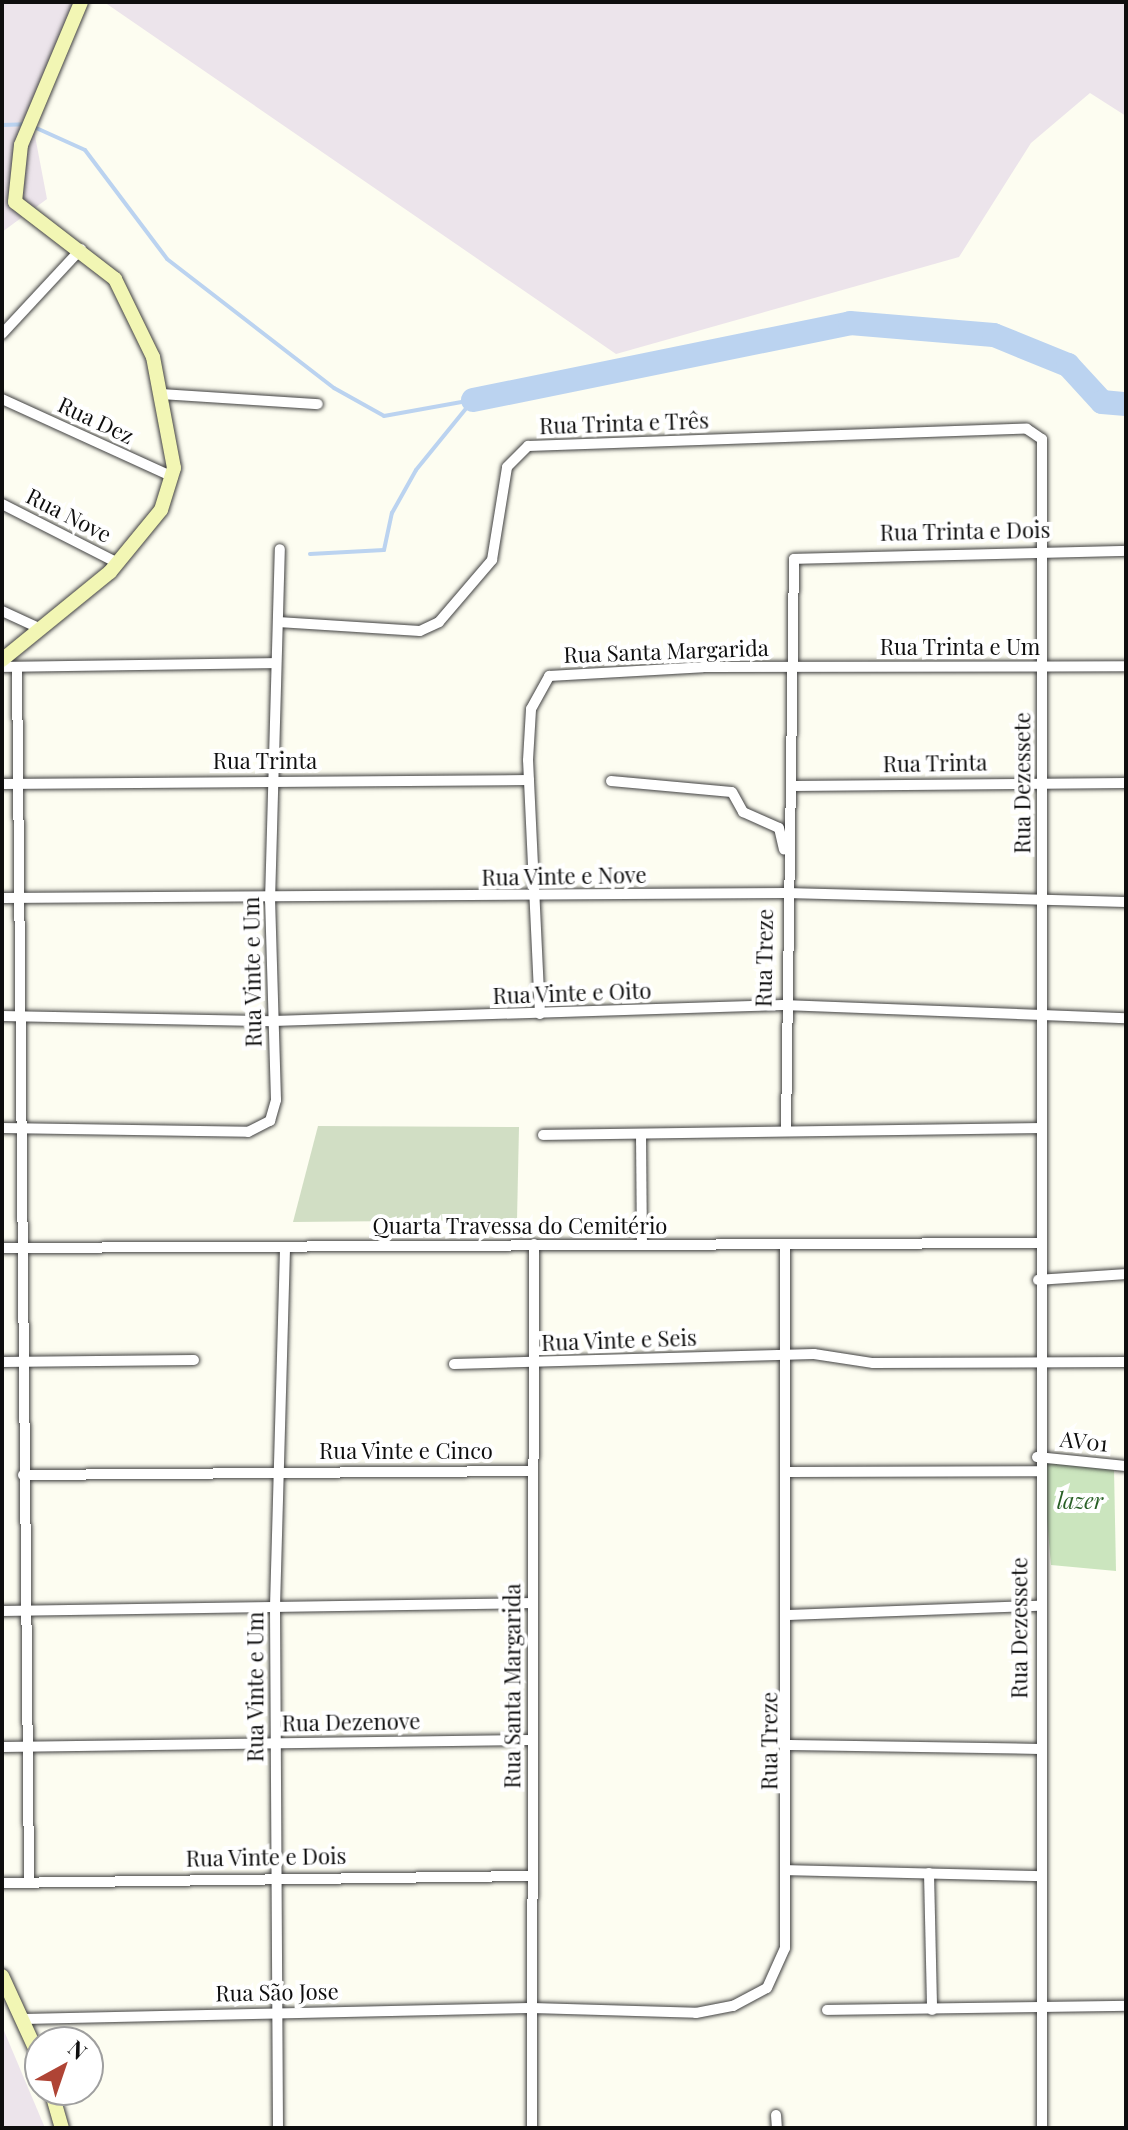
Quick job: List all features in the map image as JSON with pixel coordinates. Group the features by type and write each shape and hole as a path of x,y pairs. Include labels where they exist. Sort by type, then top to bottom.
{"main road":[{"path":"2,660 118,563 161,510 173,477 162,394 127,299 83,247 29,219 15,202 21,145 81,2"},
{"path":"2,1976 26,2026"},
{"path":"56,2106 62,2128"}],"street":[{"path":"2,334 83,247"},
{"path":"162,394 318,404"},
{"name":"Rua Dez","path":"2,399 173,477"},
{"name":"Rua Trinta e Três","path":"278,622 420,631 439,622 492,560 507,467 528,446 1012,429 1042,439"},
{"name":"Rua Dezessete","path":"1042,439 1043,781 1037,1358 1039,1876 1044,2010 1042,2128"},
{"name":"Rua Nove","path":"2,504 118,563"},
{"name":"Rua Vinte e Um","path":"2,1128 261,1129 276,1100 270,901 280,549"},
{"name":"Rua Trinta e Dois","path":"804,553 1126,551"},
{"name":"Rua Treze","path":"786,1131 783,1005 792,786 792,565 804,553"},
{"path":"2,611 41,629"},
{"path":"2,667 276,663"},
{"name":"Rua Trinta e Um","path":"793,667 1126,666"},
{"name":"Rua Santa Margarida","path":"540,1014 529,780 531,709 549,676 793,667"},
{"path":"17,668 17,1128 24,1362 29,1881"},
{"name":"Rua Trinta","path":"2,784 529,780"},
{"path":"611,781 732,792 746,815 779,828 787,862"},
{"name":"Rua Trinta","path":"792,786 1043,781 1126,783"},
{"name":"Rua Vinte e Nove","path":"2,898 270,901 786,893 1041,896 1126,902"},
{"name":"Rua Vinte e Oito","path":"2,1016 273,1021 783,1005 1126,1018"},
{"path":"543,1135 1038,1128"},
{"path":"641,1134 642,1244"},
{"name":"Quarta Travessa do Cemitério","path":"2,1248 642,1244 785,1249 1038,1243"},
{"name":"Rua Santa Margarida","path":"532,2128 530,1363 534,1244"},
{"name":"Rua Vinte e Um","path":"278,2128 275,1607 283,1472 285,1247"},
{"name":"Rua Treze","path":"532,2008 696,2013 750,1999 782,1964 790,1745 785,1249"},
{"path":"1038,1280 1126,1274"},
{"name":"Rua Vinte e Seis","path":"454,1364 785,1354 873,1363 1037,1358 1126,1362"},
{"path":"2,1362 194,1360"},
{"name":"AV01","path":"1037,1457 1126,1466"},
{"name":"Rua Vinte e Cinco","path":"23,1475 530,1471"},
{"path":"788,1472 1037,1471"},
{"path":"2,1611 533,1603"},
{"path":"788,1615 1038,1606"},
{"name":"Rua Dezenove","path":"2,1747 532,1740"},
{"path":"790,1745 1040,1749"},
{"path":"786,1870 1039,1876"},
{"path":"929,1873 932,2010"},
{"name":"Rua Vinte e Dois","path":"2,1883 532,1876"},
{"path":"827,2010 1044,2010 1126,2006"},
{"name":"Rua São Jose","path":"23,2019 532,2008"},
{"path":"776,2115 777,2128"}],"shaded area":[{"path":"2,2 77,2 32,120 47,199 2,232"},
{"path":"104,2 1126,2 1126,116 1090,93 1031,143 959,257 616,354"},
{"path":"2,2026 24,2078 24,2106 36,2106 45,2128 2,2128"}],"green space":[{"path":"318,1126 519,1127 517,1220 293,1222"},
{"name":"lazer","path":"1042,1461 1114,1469 1116,1571 1051,1565"}],"waterway":[{"path":"2,125 26,124"},
{"path":"34,127 85,150 167,259 334,388 384,416 473,400"},
{"path":"473,400 850,323 994,335 1068,365 1102,402 1126,404"},
{"path":"310,554 384,550 392,513 416,470 472,401"}]}
